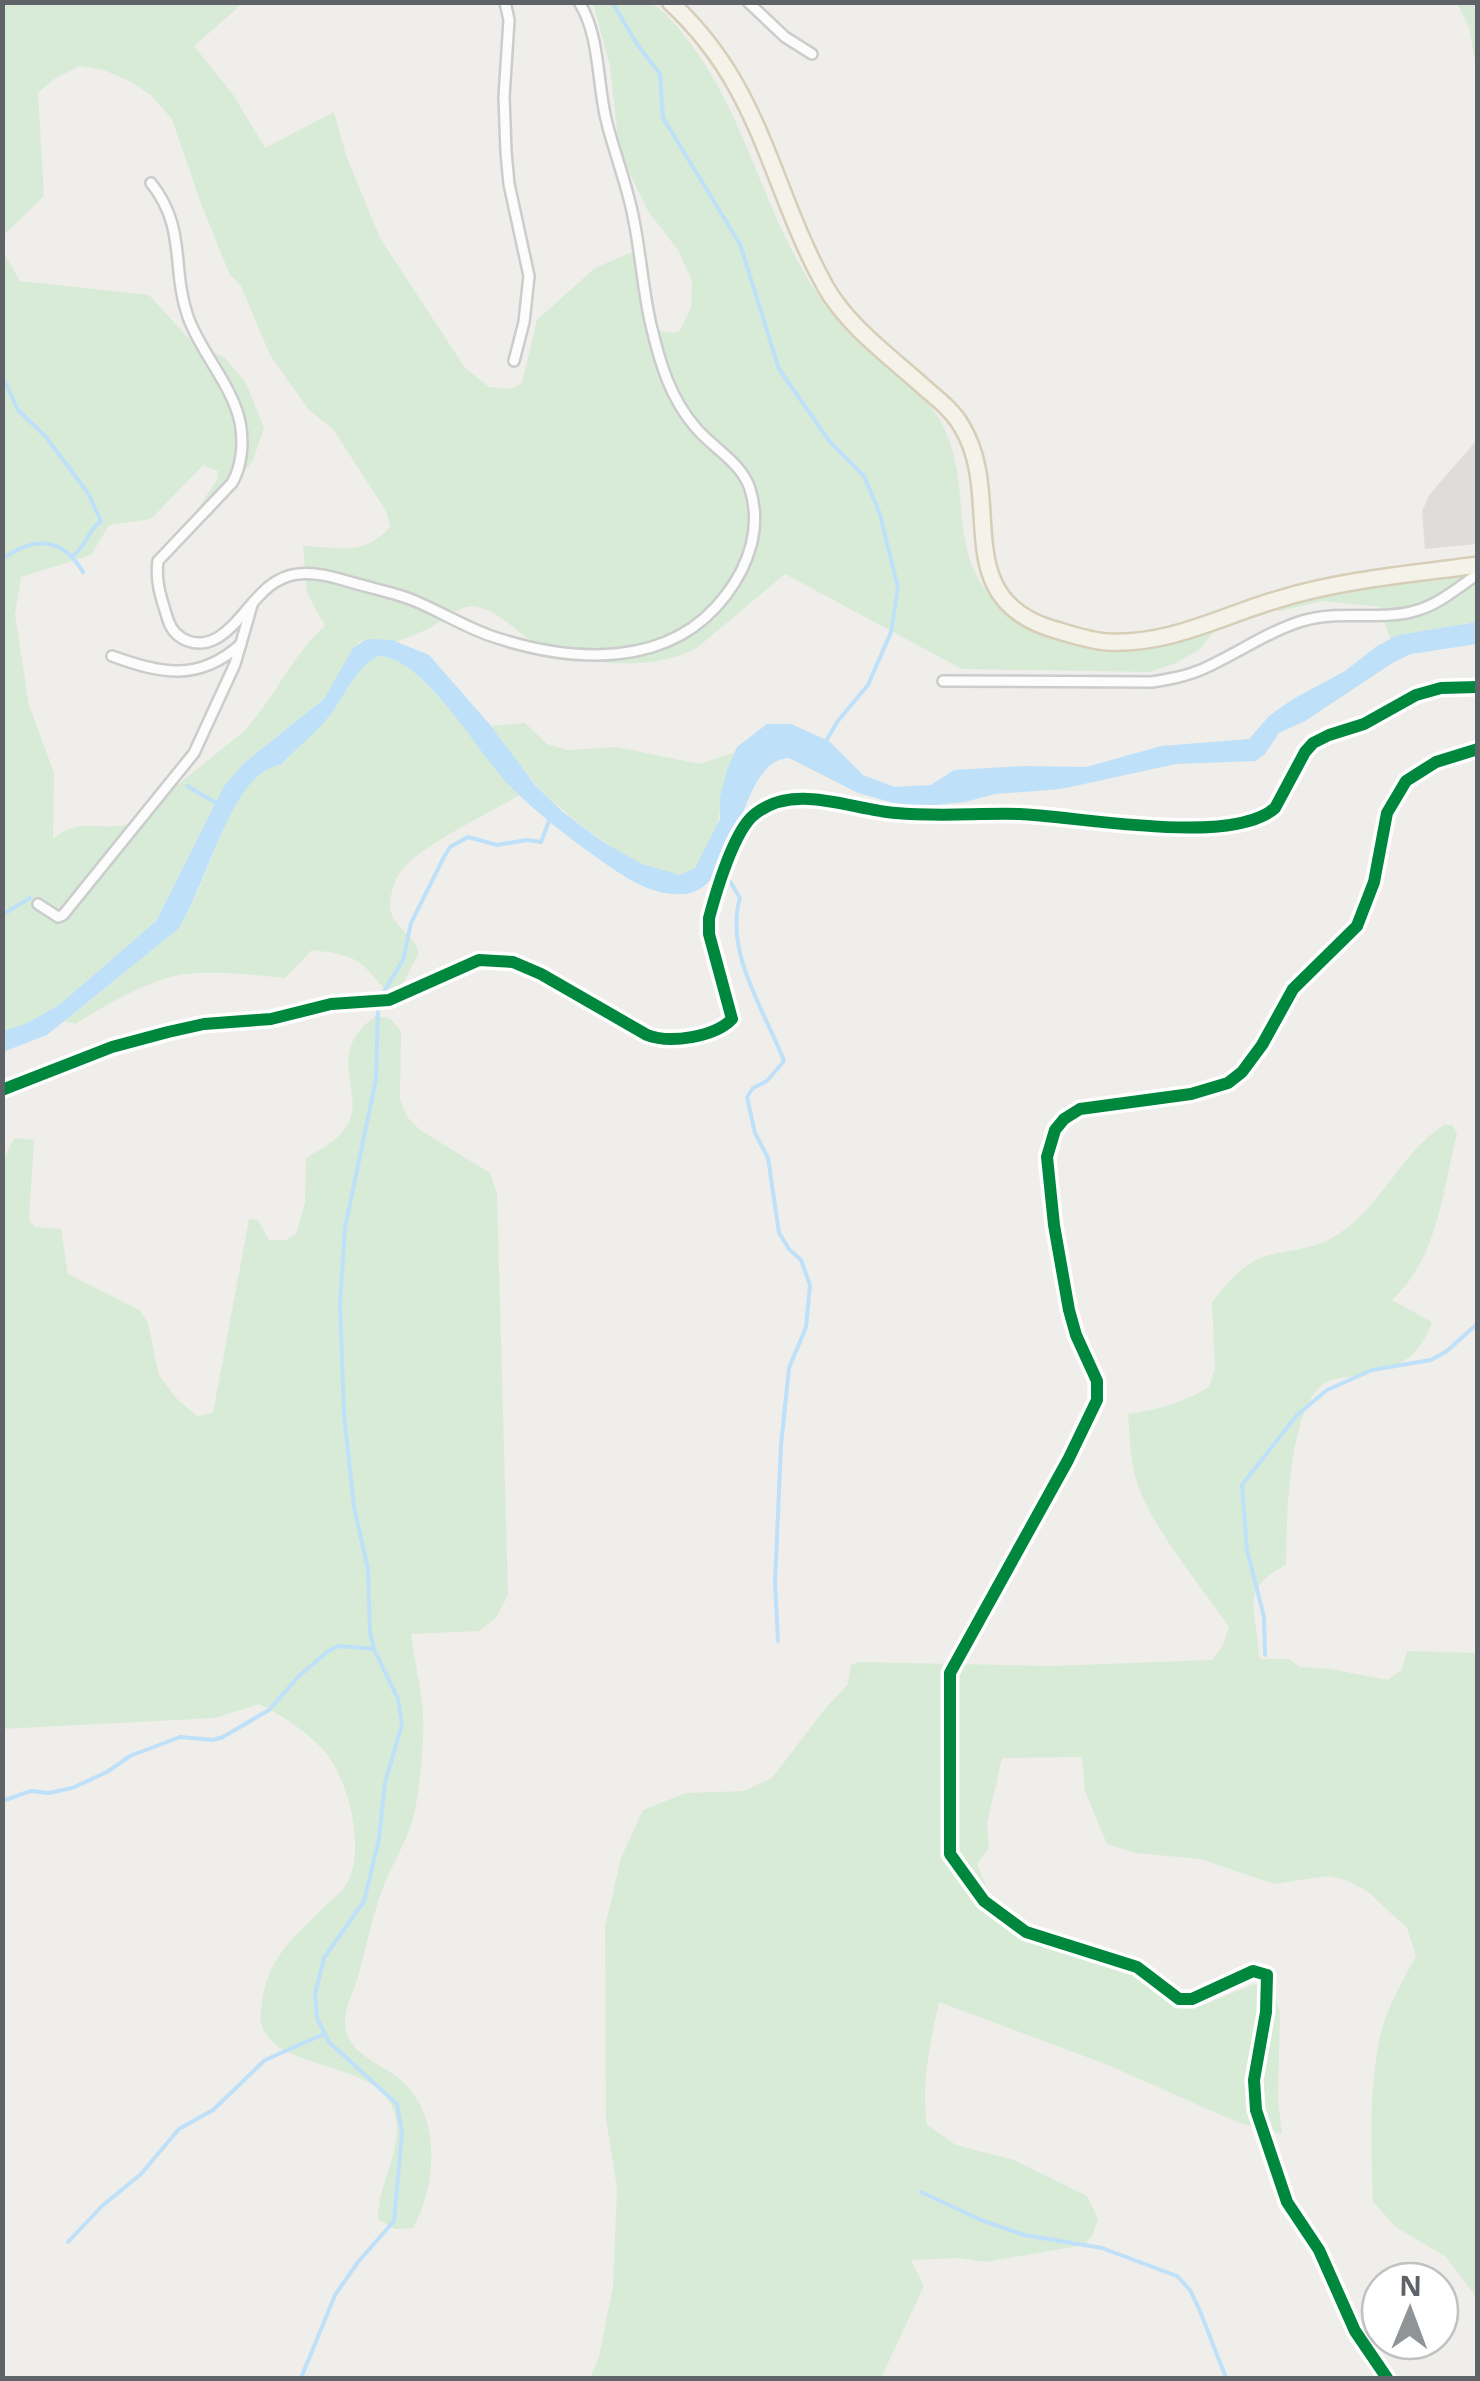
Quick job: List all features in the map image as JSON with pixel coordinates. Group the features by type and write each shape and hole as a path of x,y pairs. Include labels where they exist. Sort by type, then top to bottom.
{"main road":[{"path":"670,2 704,34 740,89 826,286 859,328 960,423 978,469 987,568 999,596 1024,618 1104,642 1136,642 1186,633 1306,592 1478,565"}],"street":[{"path":"505,2 506,152 529,276 524,322 514,361"},
{"path":"150,183 166,203 174,229 187,312 239,417 242,441 239,470 232,483 161,556 158,589 171,628 190,642 207,642 220,636 274,583 298,574 318,574 410,599 489,635 546,650 605,656 658,646 688,632 722,601 743,573 751,550 751,490 743,474 695,427 668,387 644,296 634,221 606,122 592,37 579,2"},
{"path":"748,2 785,38 812,54"},
{"path":"943,681 1152,682 1180,677 1203,670 1260,638 1303,620 1335,614 1418,611 1478,574"},
{"path":"38,904 63,915 184,768 243,642 253,602"},
{"path":"112,656 156,671 185,671 219,660 243,642"},
{"path":"2,1090 112,1047 204,1024 271,1020 331,1004 389,1000 479,960 512,962 541,974 656,1038 674,1040 698,1034 732,1019 709,918 747,821 773,804 807,800 897,814 1052,816 1172,828 1226,824 1268,814 1275,808 1305,752 1329,734 1364,724 1427,692 1478,687"},
{"path":"1387,2378 1355,2330 1328,2266 1287,2202 1256,2110 1254,2080 1266,2012 1267,1976 1254,1972 1201,1996 1179,1998 1137,1967 1026,1932 984,1901 950,1854 950,1673 1097,1400 1097,1382 1069,1310 1054,1225 1047,1157 1055,1130 1080,1109 1191,1094 1228,1082 1242,1072 1293,989 1358,926 1374,882 1387,813 1406,781 1436,762 1478,750"}],"shaded area":[{"path":"1477,440 1477,544 1425,549 1422,511 1430,494"}],"green space":[{"path":"3,3 243,3 194,46 234,96 265,148 334,112 346,155 380,238 465,368 489,387 510,389 522,383 537,320 595,268 635,251 647,318 664,332 679,332 691,307 692,281 678,250 648,211 619,148 610,66 593,3 653,5 678,27 710,73 743,137 785,237 821,299 850,331 917,390 942,424 958,476 967,550 975,573 990,595 1013,616 1137,645 1261,600 1477,566 1477,622 1390,639 1380,607 1323,601 1280,611 1259,607 1242,611 1216,629 1200,649 1150,672 962,669 785,574 698,647 681,655 641,663 598,662 557,653 533,642 489,611 466,607 400,640 359,642 324,699 244,763 224,786 156,921 59,1005 3,1031","holes":["80,66 104,70 151,95 172,119 229,273 241,286 270,355 309,410 333,429 386,511 390,527 360,546 303,546 307,593 325,626 243,732 129,824 81,826 53,839 54,773 29,705 15,615 21,577 91,555 109,525 151,519 203,465 218,471 217,480 197,510 211,517 253,460 264,428 246,383 225,358 192,342 149,295 20,281 5,255 5,234 44,196 38,93 54,79"]},
{"path":"1457,3 1477,3 1477,74 1469,27"},
{"path":"378,656 396,661 435,692 520,795 439,840 399,874 390,908 419,953 394,1000 361,963 343,955 312,950 285,978 226,973 180,975 131,992 75,1024 65,1021 178,929 247,785 262,770 282,765 322,725 362,669"},
{"path":"525,723 547,744 568,750 616,747 700,764 735,752 717,826 696,867 682,874 662,872 639,863 568,814 532,781 491,726"},
{"path":"376,1016 391,1019 401,1031 400,1100 408,1118 420,1130 490,1173 497,1194 508,1595 496,1618 479,1631 411,1634 423,1713 416,1804 379,1899 345,2023 351,2043 401,2080 414,2095 429,2131 431,2171 421,2210 413,2228 395,2229 378,2219 396,2142 393,2107 379,2090 360,2078 291,2054 273,2042 261,2023 267,1981 279,1956 343,1889 352,1869 355,1835 348,1798 326,1753 295,1725 259,1704 215,1718 2,1729 3,1160 14,1138 34,1140 29,1219 35,1227 61,1229 68,1274 139,1310 148,1323 159,1375 176,1398 197,1416 213,1413 249,1219 258,1220 269,1240 286,1240 296,1234 305,1203 306,1158 336,1139 351,1117 351,1045"},
{"path":"1444,1125 1452,1125 1457,1134 1429,1244 1407,1283 1392,1300 1432,1322 1418,1348 1400,1363 1328,1381 1313,1395 1296,1440 1286,1565 1264,1580 1253,1605 1260,1659 1289,1659 1300,1667 1388,1680 1402,1669 1407,1651 1477,1653 1477,2298 1460,2276 1460,2261 1449,2261 1396,2227 1373,2202 1376,2056 1395,1995 1416,1956 1407,1928 1367,1891 1346,1880 1327,1876 1274,1884 1200,1859 1135,1853 1107,1844 1085,1791 1082,1757 1002,1758 987,1823 989,1848 977,1864 997,1912 1018,1925 1158,1980 1181,2006 1200,2006 1271,1978 1280,2013 1278,2101 1282,2134 1239,2123 1108,2065 939,2002 926,2078 927,2125 956,2145 1014,2160 1087,2196 1098,2219 1084,2245 985,2262 959,2258 911,2260 924,2286 881,2378 590,2378 599,2357 613,2286 617,2189 606,2118 605,1927 621,1858 643,1810 686,1793 744,1791 772,1778 848,1684 851,1665 859,1662 1050,1666 1212,1660 1229,1627 1169,1544 1140,1491 1132,1463 1128,1414 1170,1405 1209,1387 1215,1369 1212,1302 1226,1284 1256,1260 1316,1245 1337,1235 1366,1210"}],"water":[{"path":"1477,622 1477,644 1411,654 1394,662 1305,721 1279,733 1256,761 1176,764 1061,789 995,794 925,806 897,804 858,793 789,758 772,764 758,780 717,872 702,887 683,894 652,890 633,881 567,836 506,782 431,688 396,660 378,656 362,669 317,730 281,765 263,772 248,787 221,834 178,929 47,1035 3,1052 3,1031 59,1005 156,921 224,786 244,763 324,699 353,648 367,639 392,640 429,655 491,726 535,785 563,812 603,842 642,864 680,875 695,868 720,819 720,797 737,747 767,724 791,724 829,741 863,775 895,787 931,785 954,770 1086,767 1161,746 1249,739 1269,716 1293,699 1345,671 1398,635"}],"waterway":[{"path":"612,2 660,74 663,118 740,244 779,369 830,442 864,476 880,514 898,588 891,632 868,685 825,743"},
{"path":"1475,2 1478,7"},
{"path":"2,376 18,410 46,437 88,493 101,521 73,556"},
{"path":"2,559 26,546 47,544 66,552 83,572"},
{"path":"187,786 218,804"},
{"path":"383,993 403,960 411,923 450,847 468,837 497,845 541,842 549,821"},
{"path":"728,878 740,898 737,940 742,961 784,1061 747,1097 755,1133 768,1158 779,1233 801,1260 810,1285 806,1327 789,1368 781,1445 775,1583 778,1641"},
{"path":"2,915 30,898"},
{"path":"301,2378 335,2295 394,2221 402,2133 397,2104 329,2042 317,2018 315,1994 324,1958 364,1901 379,1839 385,1783 402,1724 398,1699 370,1632 368,1569 354,1507 344,1414 340,1304 345,1228 376,1079 378,1007"},
{"path":"1265,1655 1264,1617 1247,1550 1242,1485 1297,1415 1327,1390 1372,1370 1431,1360 1478,1323"},
{"path":"2,1801 31,1791 49,1793 72,1788 130,1756 180,1737 223,1737 269,1710 327,1652 338,1646 374,1649"},
{"path":"68,2242 102,2206 141,2174 179,2129 213,2110 265,2060 324,2034"},
{"path":"921,2192 1024,2235 1102,2248 1177,2276 1190,2290 1226,2378"}],"cycle path":[{"path":"2,1090 112,1047 168,1032 204,1024 271,1019 331,1004 389,1000 479,960 513,962 541,974 647,1035 668,1039 704,1034 732,1019 709,934 712,907 740,833 755,814 771,805 806,799 911,814 1019,814 1152,826 1225,826 1254,820 1275,808 1313,743 1364,724 1416,695 1441,688 1478,687"},
{"path":"1387,2378 1355,2331 1319,2250 1287,2202 1256,2110 1254,2080 1266,2012 1267,1975 1253,1971 1192,1999 1179,1999 1137,1967 1026,1932 984,1901 950,1854 950,1673 1097,1400 1097,1381 1069,1310 1054,1225 1047,1157 1055,1130 1080,1109 1191,1094 1228,1083 1242,1072 1293,989 1357,926 1374,882 1387,813 1406,781 1436,762 1478,749"}]}
